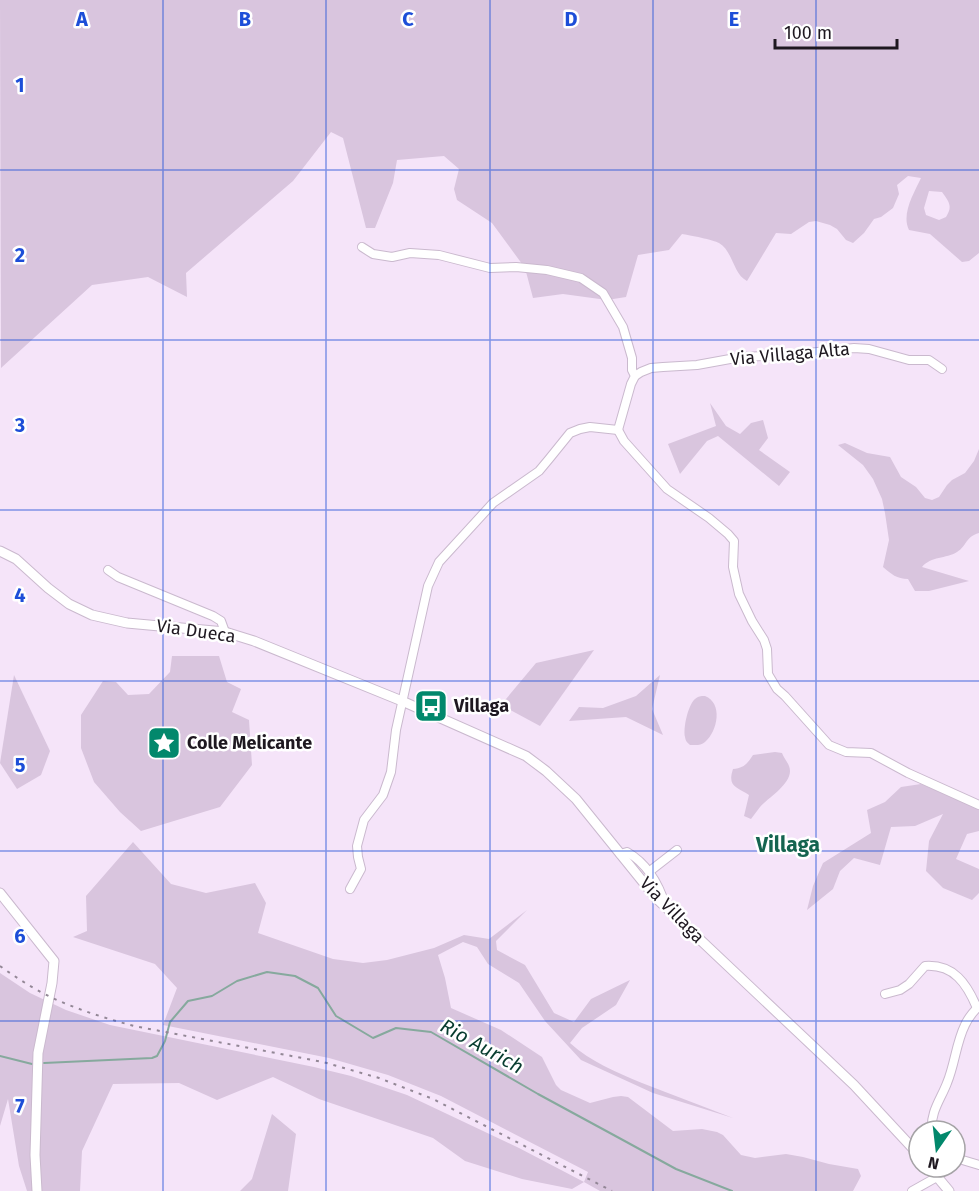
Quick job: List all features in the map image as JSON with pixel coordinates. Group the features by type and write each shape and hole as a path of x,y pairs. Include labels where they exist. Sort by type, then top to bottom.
{"street":[{"path":"362,247 373,254 392,257 410,253 439,255 490,268 516,267 547,270 581,278 603,292 623,327 635,376 618,430 624,441 667,489 709,518 734,542 735,581 752,621 764,639 768,674 777,689 829,745 846,752 871,753 908,773 979,805"},
{"name":"Via Villaga Alta","path":"635,376 651,368 697,365 741,357 790,355 854,348 869,349 909,360 929,360 942,369"},
{"path":"350,889 361,868 357,846 364,820 383,795 391,772 396,730 428,586 439,562 493,503 539,471 570,433 590,427 618,430"},
{"name":"Via Dueca","path":"0,551 16,560 69,604 92,615 127,623 225,632 254,641 402,701"},
{"path":"108,570 118,577 213,616 221,621 225,632"},
{"name":"Via Villaga","path":"402,701 526,756 546,771 576,799 656,898 854,1085 907,1142"},
{"path":"650,871 677,850"},
{"path":"620,854 627,852 636,857 650,871 661,890 666,907"},
{"path":"0,893 54,962 38,1053 35,1155 37,1191"},
{"path":"885,994 900,990 909,984 925,966 935,966 949,971 963,981 979,1008 969,1017 964,1027 933,1119"},
{"path":"912,1191 932,1179"},
{"path":"939,1179 949,1191"}],"shaded area":[{"path":"0,0 979,0 979,253 969,261 962,262 930,234 909,230 907,210 921,178 908,176 897,185 899,194 893,208 874,219 853,243 846,240 837,229 816,221 809,222 791,234 776,233 747,281 742,278 727,251 719,243 682,234 669,250 638,255 626,297 607,300 563,294 533,298 525,268 492,223 457,200 454,189 459,169 444,156 397,160 393,183 375,228 366,228 343,138 331,132 293,181 186,273 187,297 148,277 92,285 1,368","holes":["929,191 942,192 950,207 946,217 939,220 926,215 924,208"]},
{"path":"710,403 726,426 740,434 751,423 763,420 768,438 759,450 790,472 779,486 718,436 707,441 680,474 668,444 716,426"},
{"path":"845,443 867,453 890,457 901,477 916,487 925,498 932,500 939,497 952,480 965,473 979,449 979,533 971,537 957,552 934,559 922,567 969,581 929,591 915,591 908,579 894,576 883,567 889,540 882,499 873,479 863,465 838,445"},
{"path":"594,650 540,726 501,705 536,663"},
{"path":"172,656 219,656 227,682 241,689 232,712 249,720 252,765 220,807 141,831 120,812 94,782 81,748 81,715 103,681 116,682 128,695 149,694 170,672"},
{"path":"14,675 50,751 41,775 17,789 0,763"},
{"path":"660,675 652,709 663,735 626,717 569,721 579,707 603,708 636,696"},
{"path":"705,696 714,705 717,718 713,731 705,742 700,745 690,745 686,741 685,733 688,711 695,699"},
{"path":"782,753 789,766 789,776 783,786 760,807 751,819 744,816 749,795 732,783 733,769 745,765 753,755"},
{"path":"921,784 979,809 979,831 967,834 956,859 979,869 979,893 972,900 943,888 926,871 929,841 943,814 915,826 891,827 880,865 854,858 840,871 833,889 807,910 813,886 823,863 871,833 867,810 885,802 901,787"},
{"path":"133,842 171,884 206,893 255,883 266,903 258,933 333,959 363,963 387,960 434,948 464,935 489,939 527,910 496,941 497,950 525,965 554,1013 574,1022 591,999 630,980 616,1005 582,1028 570,1043 586,1056 613,1071 733,1118 653,1093 581,1060 545,1021 519,983 488,964 477,947 463,942 438,955 451,1008 501,1030 542,1057 556,1085 561,1090 590,1103 613,1097 628,1097 673,1131 702,1129 717,1132 723,1135 741,1155 755,1158 786,1154 858,1169 861,1176 853,1191 600,1191 584,1182 588,1172 441,1096 388,1075 329,1058 163,1025 177,988 155,964 73,937 87,931 86,896"},
{"path":"0,973 30,993 66,1010 110,1025 314,1067 351,1076 407,1095 519,1148 584,1182 572,1189 522,1179 465,1161 433,1138 319,1099 273,1077 217,1100 179,1083 113,1084 82,1151 80,1191 27,1191 19,1166 8,1099 0,1126"},
{"path":"272,1114 296,1134 288,1191 240,1191 252,1179"}],"waterway":[{"name":"Rio Aurich","path":"44,1063 152,1058 157,1056 165,1041 170,1022 188,1001 212,996 237,981 267,972 295,976 318,988 336,1016 373,1038 396,1028 431,1032 538,1094 676,1169 732,1191"},
{"name":"Rio Aurich","path":"0,1056 32,1064"}],"railway":[{"path":"0,966 50,996 76,1008 115,1021 323,1062 379,1078 433,1099 612,1191"}],"place":[{"name":"Villaga","path":"431,706"},
{"name":"Colle Melicante","path":"164,743"}],"district":[{"name":"Villaga","path":"788,845"}]}
